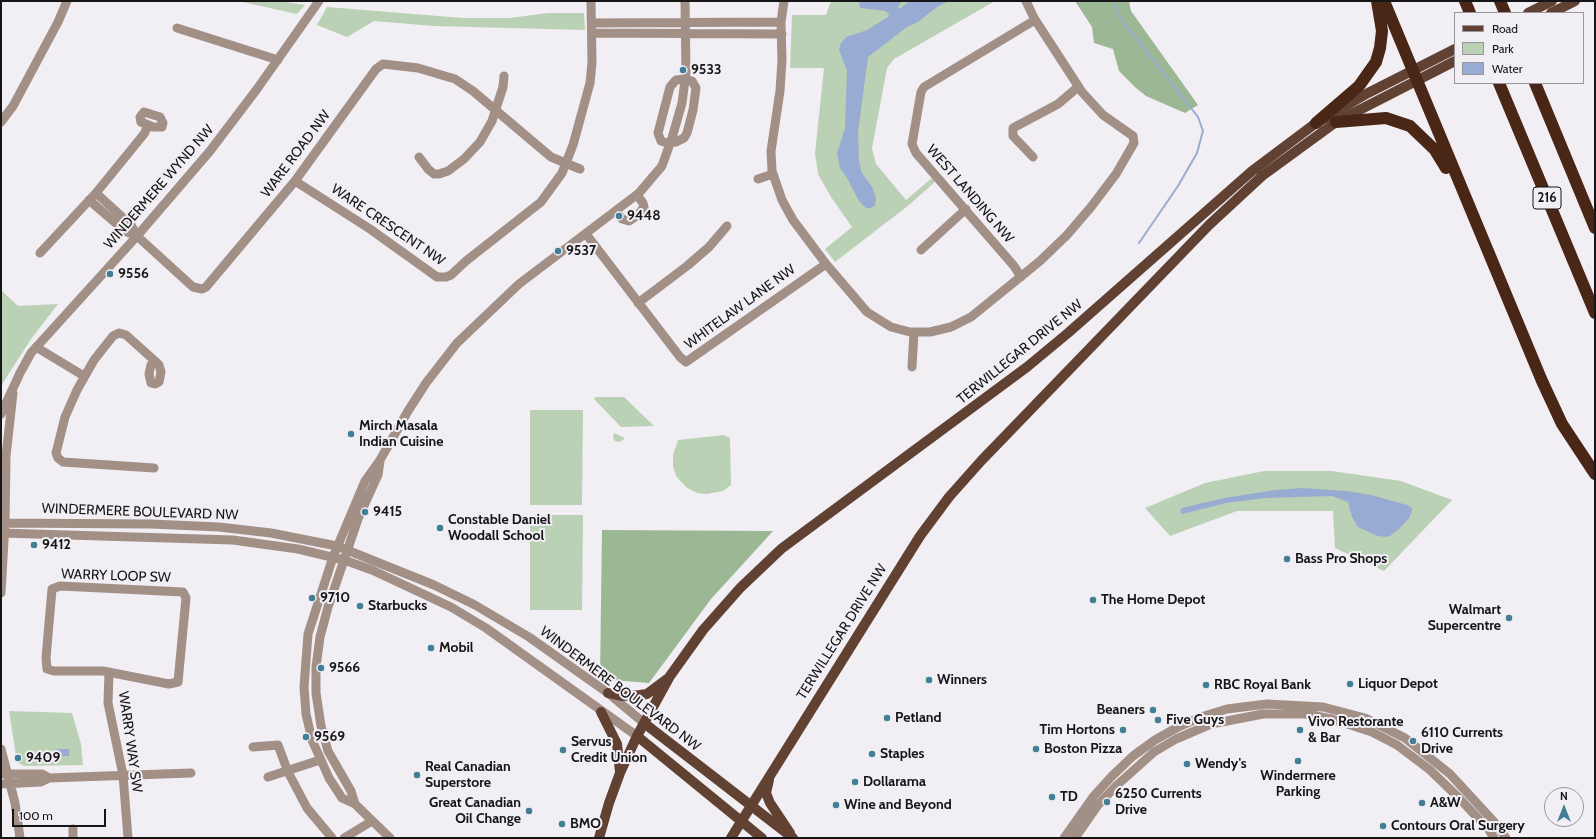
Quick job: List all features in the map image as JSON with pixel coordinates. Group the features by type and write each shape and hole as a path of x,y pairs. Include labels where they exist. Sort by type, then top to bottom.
{"highway":[{"path":"1316,123 1359,86 1376,62 1380,48 1382,31 1377,1"},
{"path":"1384,1 1466,202 1542,382 1562,424 1595,474"},
{"path":"1465,1 1470,12"},
{"path":"1500,1 1505,12"},
{"name":"216","path":"1499,84 1595,313"},
{"name":"216","path":"1535,84 1595,228"},
{"path":"1336,122 1386,118 1410,126 1436,150 1466,202"}],"main road":[{"path":"1532,11 1552,1"},
{"path":"1553,12 1575,1"},
{"name":"TERWILLEGAR DRIVE NW","path":"731,838 740,821 920,536 949,498 981,461 1233,201 1267,172 1336,122 1454,50"},
{"name":"TERWILLEGAR DRIVE NW","path":"599,838 609,803 620,773 637,736 670,676 703,630 741,587 781,549 1027,367 1252,171 1316,123 1368,93 1454,61"},
{"path":"608,693 621,696 640,696 647,694 670,676"},
{"path":"601,712 617,744 620,773"},
{"name":"WINDERMERE BOULEVARD NW","path":"644,723 793,838"},
{"name":"WINDERMERE BOULEVARD NW","path":"637,736 762,838"},
{"path":"771,772 766,793 770,803 793,838"}],"street":[{"path":"1,122 13,106 58,22 67,1"},
{"name":"WINDERMERE WYND NW","path":"1,414 26,361 36,347 137,236 210,151 278,60 319,1"},
{"name":"WARE CRESCENT NW","path":"295,181 370,229 429,272 442,278 451,275 466,261 541,202 555,184 566,164 578,131 590,83 592,33 591,1"},
{"path":"390,838 355,804 342,798 329,778 320,760 312,740 306,714 304,661 310,622 336,546 365,481 380,460 420,392 457,343 519,284 637,195 654,178 662,166 671,143 682,103 685,79 685,1"},
{"path":"784,1 780,91 771,151 773,174 782,200 793,220 853,298 874,318 891,327 914,332 930,332 951,328 971,317 1021,277 1067,235 1091,207 1116,174 1134,143 1133,136 1103,115 1078,88 1026,1"},
{"name":"WEST LANDING NW","path":"1021,277 1014,266 966,209 913,149 921,92 924,87 1036,20"},
{"path":"592,23 782,22"},
{"path":"177,28 278,60"},
{"path":"592,33 782,34"},
{"name":"WARE ROAD NW","path":"137,236 193,287 202,289 206,287 295,181 376,69 383,64 418,68 448,76 473,91 551,157 566,164"},
{"path":"418,157 434,174 448,171 464,159 480,142 489,127 503,87 504,76"},
{"path":"685,79 692,81 696,88 694,110 684,138 671,143 661,141 658,133 670,87 676,80 685,79"},
{"path":"1033,157 1013,136 1013,128 1058,104 1078,88"},
{"path":"40,253 96,193 144,134 148,126"},
{"path":"566,164 580,170"},
{"path":"758,179 773,174"},
{"path":"96,193 131,225 137,236"},
{"path":"616,211 622,218 629,221 638,215 644,208 643,203 637,195"},
{"path":"89,200 125,231 137,236"},
{"path":"920,250 966,209"},
{"path":"638,303 687,266 709,247 727,226"},
{"name":"WHITELAW LANE NW","path":"586,234 680,357 686,362 826,264"},
{"path":"912,366 914,332"},
{"path":"154,468 63,462 58,458 56,453 65,417 84,376 109,340 120,333 126,335 155,361"},
{"path":"36,347 84,376"},
{"name":"WINDERMERE WYND NW","path":"1,593 6,456 14,387"},
{"path":"355,804 351,791 328,750 321,726 316,693 316,667 320,637 328,607 358,519 378,475 380,460"},
{"name":"WINDERMERE BOULEVARD NW","path":"3,523 151,524 219,527 271,533 336,546 434,585 475,605 529,637 608,693 644,723"},
{"name":"WINDERMERE BOULEVARD NW","path":"3,534 233,540 284,547 344,560 400,582 451,607 486,628 539,665 601,712 637,736"},
{"name":"WARRY LOOP SW","path":"60,586 183,592 186,598 178,682 169,684 109,673 67,670 50,671 47,669 46,658 52,590 60,586"},
{"name":"WARRY WAY SW","path":"109,673 108,703 122,775 128,838"},
{"path":"1064,838 1092,797 1133,756 1155,740 1178,727 1201,717 1227,709 1267,704 1295,704 1326,708 1365,718 1405,738 1450,774 1496,824 1506,838"},
{"path":"1075,838 1098,805 1129,773 1154,752 1176,739 1211,724 1263,714 1305,714 1332,719 1370,732 1396,745 1430,770 1459,798 1494,838"},
{"path":"253,747 278,745 288,772 307,808 332,838"},
{"path":"1,749 6,784 15,803 20,838"},
{"path":"268,777 288,772 320,760"},
{"path":"6,784 41,782 49,778 191,773"},
{"path":"4,774 42,774 49,778"},
{"path":"344,838 372,821"}],"green space":[{"path":"238,1 279,1 305,5 297,14"},
{"path":"831,1 995,1 894,59 887,68 872,148 876,164 906,200 932,178 935,182 909,205 835,262 825,249 852,227 831,197 818,174 815,153 824,68 790,68 792,15 826,15"},
{"path":"1075,1 1129,1 1131,11 1198,105 1185,113 1146,96 1136,88 1119,71 1113,49 1094,43 1092,27"},
{"path":"327,7 463,18 510,18 548,13 584,13 585,30 434,26 374,21 347,37 317,25"},
{"path":"1,290 18,306 58,304 31,339 1,386"},
{"path":"595,397 624,397 654,426 621,427 594,399"},
{"path":"530,410 583,410 582,505 530,505"},
{"path":"614,433 625,438 619,442 615,441 613,437"},
{"path":"724,435 730,438 731,485 723,491 707,494 697,493 687,488 676,476 673,466 673,455 678,440"},
{"path":"1264,471 1332,471 1401,481 1452,500 1384,571 1335,548 1333,511 1237,511 1170,536 1145,508 1205,483"},
{"path":"530,515 583,515 582,610 530,610"},
{"path":"602,530 773,531 711,599 649,683 600,679"},
{"path":"9,711 72,713 81,744 83,765 24,766 17,762"}],"water":[{"path":"859,1 902,1 898,7 900,9 909,1 949,1 937,7 918,22 907,27 868,57 858,132 859,162 862,173 872,187 876,198 875,205 871,208 866,208 859,201 840,168 837,153 845,128 847,71 839,50 841,43 846,37 867,30 888,17 889,14 885,11 860,8"},
{"path":"1302,488 1347,491 1371,495 1407,505 1412,508 1412,511 1409,518 1400,528 1390,536 1386,537 1378,536 1358,527 1352,517 1348,502 1332,496 1265,498 1226,503 1182,514 1180,511 1182,508 1224,498 1275,490"},
{"path":"55,749 69,749 69,756 56,756"}],"waterway":[{"path":"1114,1 1117,14 1198,117 1203,131 1197,153 1178,186 1139,243"}],"place":[{"name":"9533","path":"683,70"},
{"name":"9448","path":"619,216"},
{"name":"9537","path":"558,251"},
{"name":"9556","path":"110,274"},
{"name":"Mirch Masala Indian Cuisine","path":"351,434"},
{"name":"9415","path":"365,512"},
{"name":"Constable Daniel Woodall School","path":"440,528"},
{"name":"9412","path":"34,545"},
{"name":"Bass Pro Shops","path":"1287,559"},
{"name":"9710","path":"312,598"},
{"name":"The Home Depot","path":"1093,600"},
{"name":"Starbucks","path":"360,606"},
{"name":"Walmart Supercentre","path":"1509,618"},
{"name":"Mobil","path":"431,648"},
{"name":"9566","path":"321,668"},
{"name":"Winners","path":"929,680"},
{"name":"Liquor Depot","path":"1350,684"},
{"name":"RBC Royal Bank","path":"1206,685"},
{"name":"Beaners","path":"1153,710"},
{"name":"Petland","path":"887,718"},
{"name":"Five Guys","path":"1158,720"},
{"name":"Tim Hortons","path":"1123,730"},
{"name":"Vivo Restorante & Bar","path":"1300,730"},
{"name":"9569","path":"306,737"},
{"name":"6110 Currents Drive","path":"1413,741"},
{"name":"Boston Pizza","path":"1036,749"},
{"name":"Servus Credit Union","path":"563,750"},
{"name":"Staples","path":"872,754"},
{"name":"9409","path":"18,758"},
{"name":"Windermere Parking","path":"1298,761"},
{"name":"Wendy's","path":"1187,764"},
{"name":"Real Canadian Superstore","path":"417,775"},
{"name":"Dollarama","path":"855,782"},
{"name":"TD","path":"1052,797"},
{"name":"6250 Currents Drive","path":"1107,802"},
{"name":"A&W","path":"1422,803"},
{"name":"Wine and Beyond","path":"836,805"},
{"name":"Great Canadian Oil Change","path":"529,811"},
{"name":"BMO","path":"562,824"},
{"name":"Contours Oral Surgery","path":"1383,826"}]}
